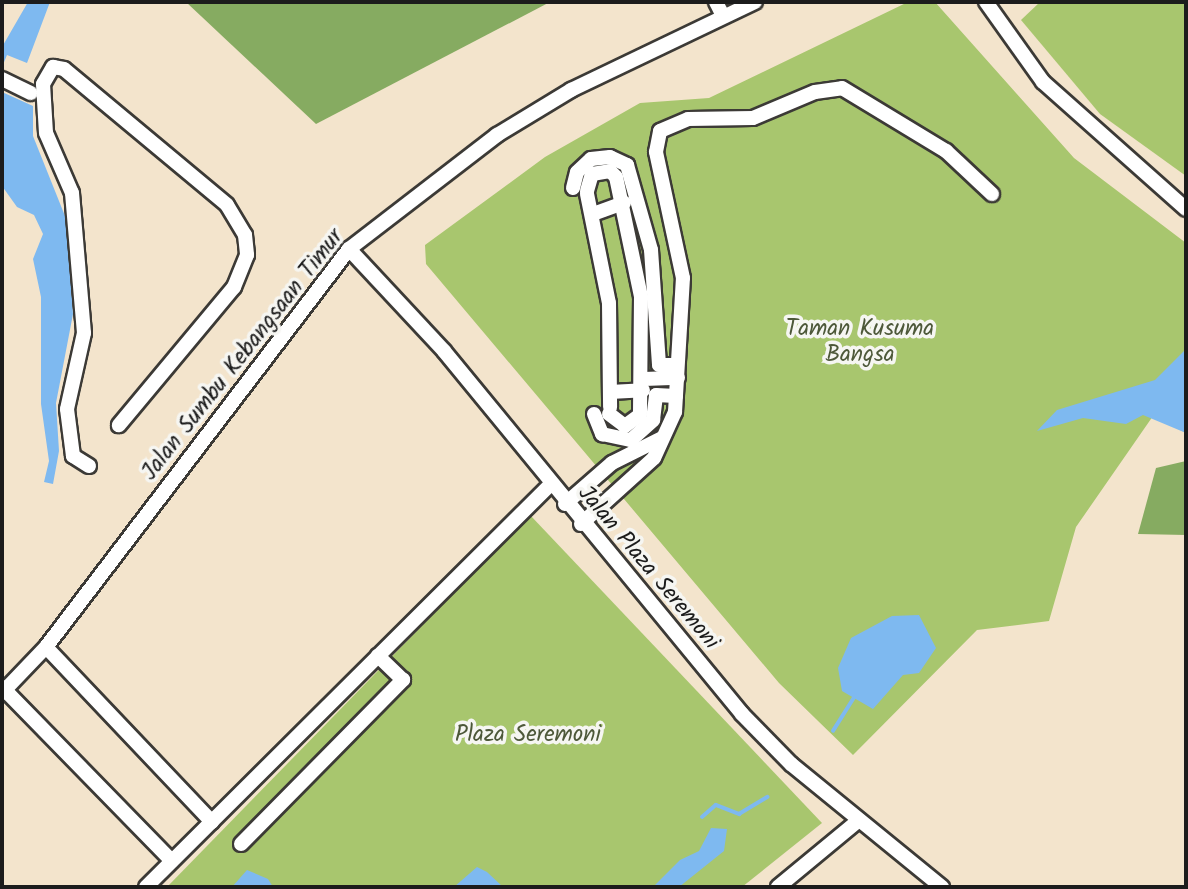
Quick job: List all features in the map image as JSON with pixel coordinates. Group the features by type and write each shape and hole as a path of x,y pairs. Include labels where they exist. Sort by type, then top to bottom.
{"street":[{"path":"716,2 723,16"},
{"name":"Jalan Sumbu Kebangsaan Timur","path":"3,690 46,647 349,249 497,135 571,90 755,2"},
{"path":"986,2 1043,82 1186,209"},
{"path":"89,466 73,456 67,409 84,333 72,193 46,133 43,84 53,67 64,69 228,205 245,235 247,255 234,287 119,425"},
{"path":"2,79 31,93"},
{"path":"581,524 636,474 662,438 676,396 683,278 655,139 671,124 753,118 830,87 842,88 946,151 992,194"},
{"path":"676,396 656,395 653,420 631,440 602,434 604,411 611,392 609,303 593,214 577,172 591,159 610,157 627,165 651,250 659,365 677,371"},
{"path":"582,191 592,174 610,171 624,203 641,297 643,385 635,423 616,424 604,411"},
{"path":"593,214 624,203"},
{"name":"Jalan Plaza Seremoni","path":"349,249 444,351 549,486 742,715 859,820 942,887"},
{"path":"611,392 643,385 677,371"},
{"path":"565,504 622,458 662,438"},
{"path":"622,458 636,474"},
{"path":"146,887 549,486"},
{"path":"46,647 212,822"},
{"path":"241,844 403,680 378,656"},
{"path":"3,690 172,861"},
{"path":"778,887 859,820"}],"green space":[{"path":"186,2 550,2 316,124"},
{"name":"Taman Kusuma Bangsa","path":"908,2 935,2 1074,158 1186,243 1186,433 1153,416 1076,527 1049,621 977,630 853,755 779,683 426,264 425,245 545,157 640,103 709,98"},
{"path":"1040,2 1186,2 1186,176 1100,114 1021,20"},
{"path":"1186,461 1186,535 1138,534 1156,468"},
{"name":"Plaza Seremoni","path":"530,515 822,823 742,887 167,887"}],"water":[{"path":"28,2 50,2 27,63 7,55 2,67 2,47"},
{"path":"2,92 33,106 33,136 67,221 73,314 56,403 59,451 53,484 44,482 49,461 41,404 41,297 33,259 43,234 34,215 17,207 2,186"},
{"path":"1186,349 1186,433 1143,415 1126,424 1083,418 1037,431 1057,410 1155,380"},
{"path":"919,615 936,648 919,673 903,675 873,709 842,691 838,668 851,638 892,616"},
{"path":"711,828 727,829 724,851 679,887 653,887 680,860 699,851"},
{"path":"477,867 487,872 503,887 454,887"},
{"path":"247,870 268,879 273,887 232,887"}],"waterway":[{"path":"833,731 855,696"},
{"path":"702,817 716,805 739,814 767,797"}]}
